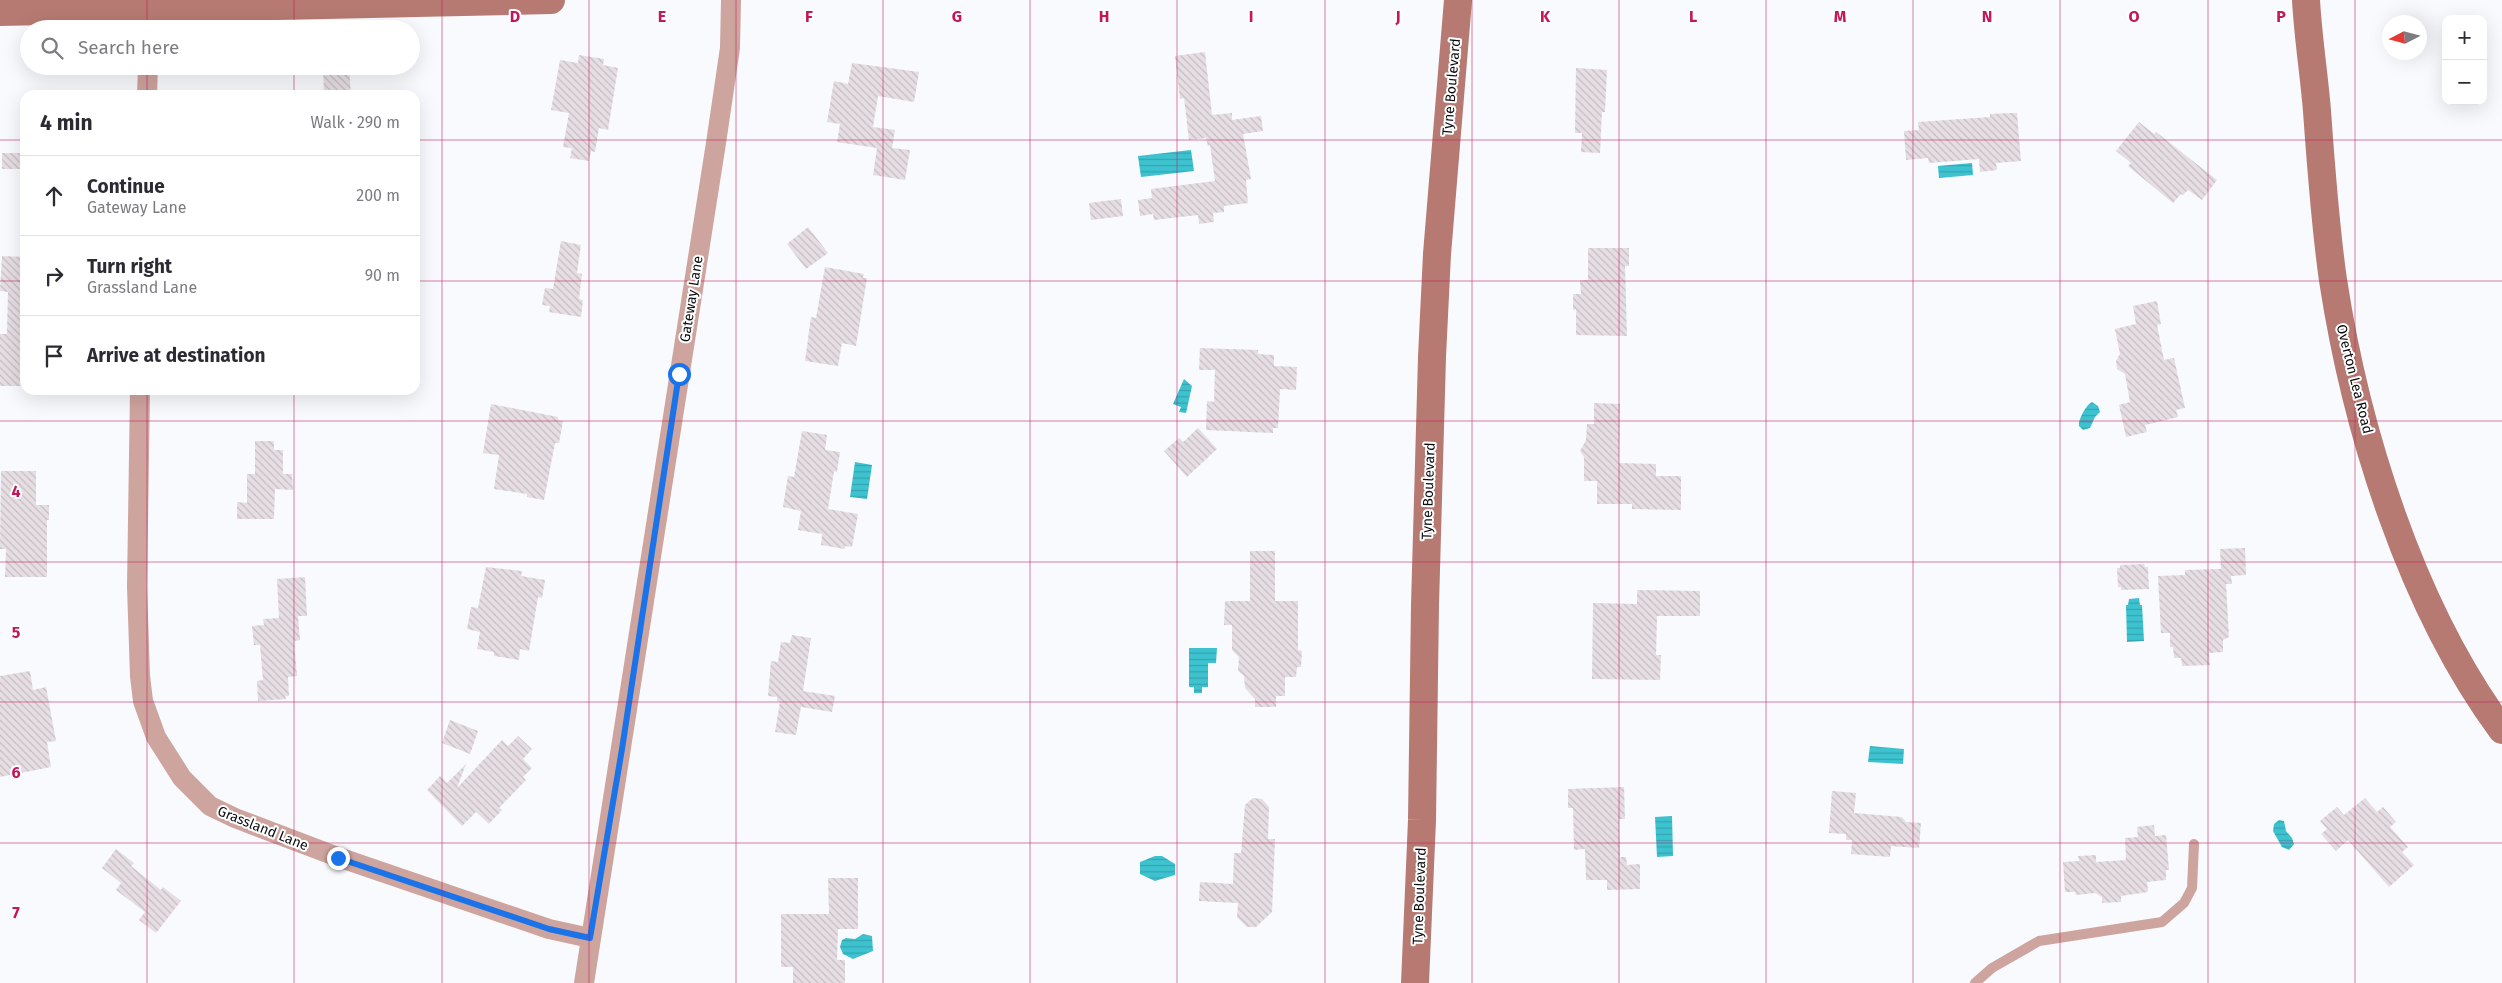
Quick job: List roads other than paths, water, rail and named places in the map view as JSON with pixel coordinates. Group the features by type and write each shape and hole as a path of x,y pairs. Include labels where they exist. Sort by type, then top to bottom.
{"street":[{"path":"0,12 153,12 551,0"},
{"name":"Gateway Lane","path":"584,983 719,124 730,48 731,0"},
{"name":"Tyne Boulevard","path":"1415,983 1422,820 1425,586 1433,339 1437,254 1458,0"},
{"name":"Overton Lea Road","path":"2304,0 2333,278 2345,344 2361,412 2380,480 2414,572 2455,656 2502,730"},
{"path":"147,90 148,75"},
{"name":"Grassland Lane","path":"140,395 137,588 140,676 143,701 156,737 182,778 210,806 244,822 338,858 521,919 590,938"}],"lane":[{"path":"1975,983 1992,968 2039,941 2162,922 2184,903 2192,888 2194,844"}],"water":[{"path":"1191,150 1194,171 1141,177 1138,156"},
{"path":"1972,163 1973,175 1939,178 1938,166"},
{"path":"1184,379 1192,386 1186,413 1179,412 1181,407 1173,404"},
{"path":"2092,402 2098,406 2100,412 2095,417 2090,428 2083,430 2079,426 2080,420 2085,409"},
{"path":"855,462 872,465 867,499 850,497"},
{"path":"2139,598 2140,605 2142,605 2144,641 2127,642 2126,605 2128,605 2129,599"},
{"path":"1189,648 1217,648 1216,663 1208,663 1208,687 1202,687 1202,693 1194,693 1194,687 1189,687"},
{"path":"1870,746 1904,749 1903,764 1868,762"},
{"path":"1672,816 1673,856 1657,857 1655,817"},
{"path":"2279,820 2284,821 2286,831 2294,844 2289,850 2282,847 2273,831 2274,824"},
{"path":"1155,856 1162,856 1175,864 1175,875 1155,881 1140,874 1140,862"},
{"path":"863,934 872,936 873,951 853,959 843,954 840,947 842,940 846,938 855,939"}]}
